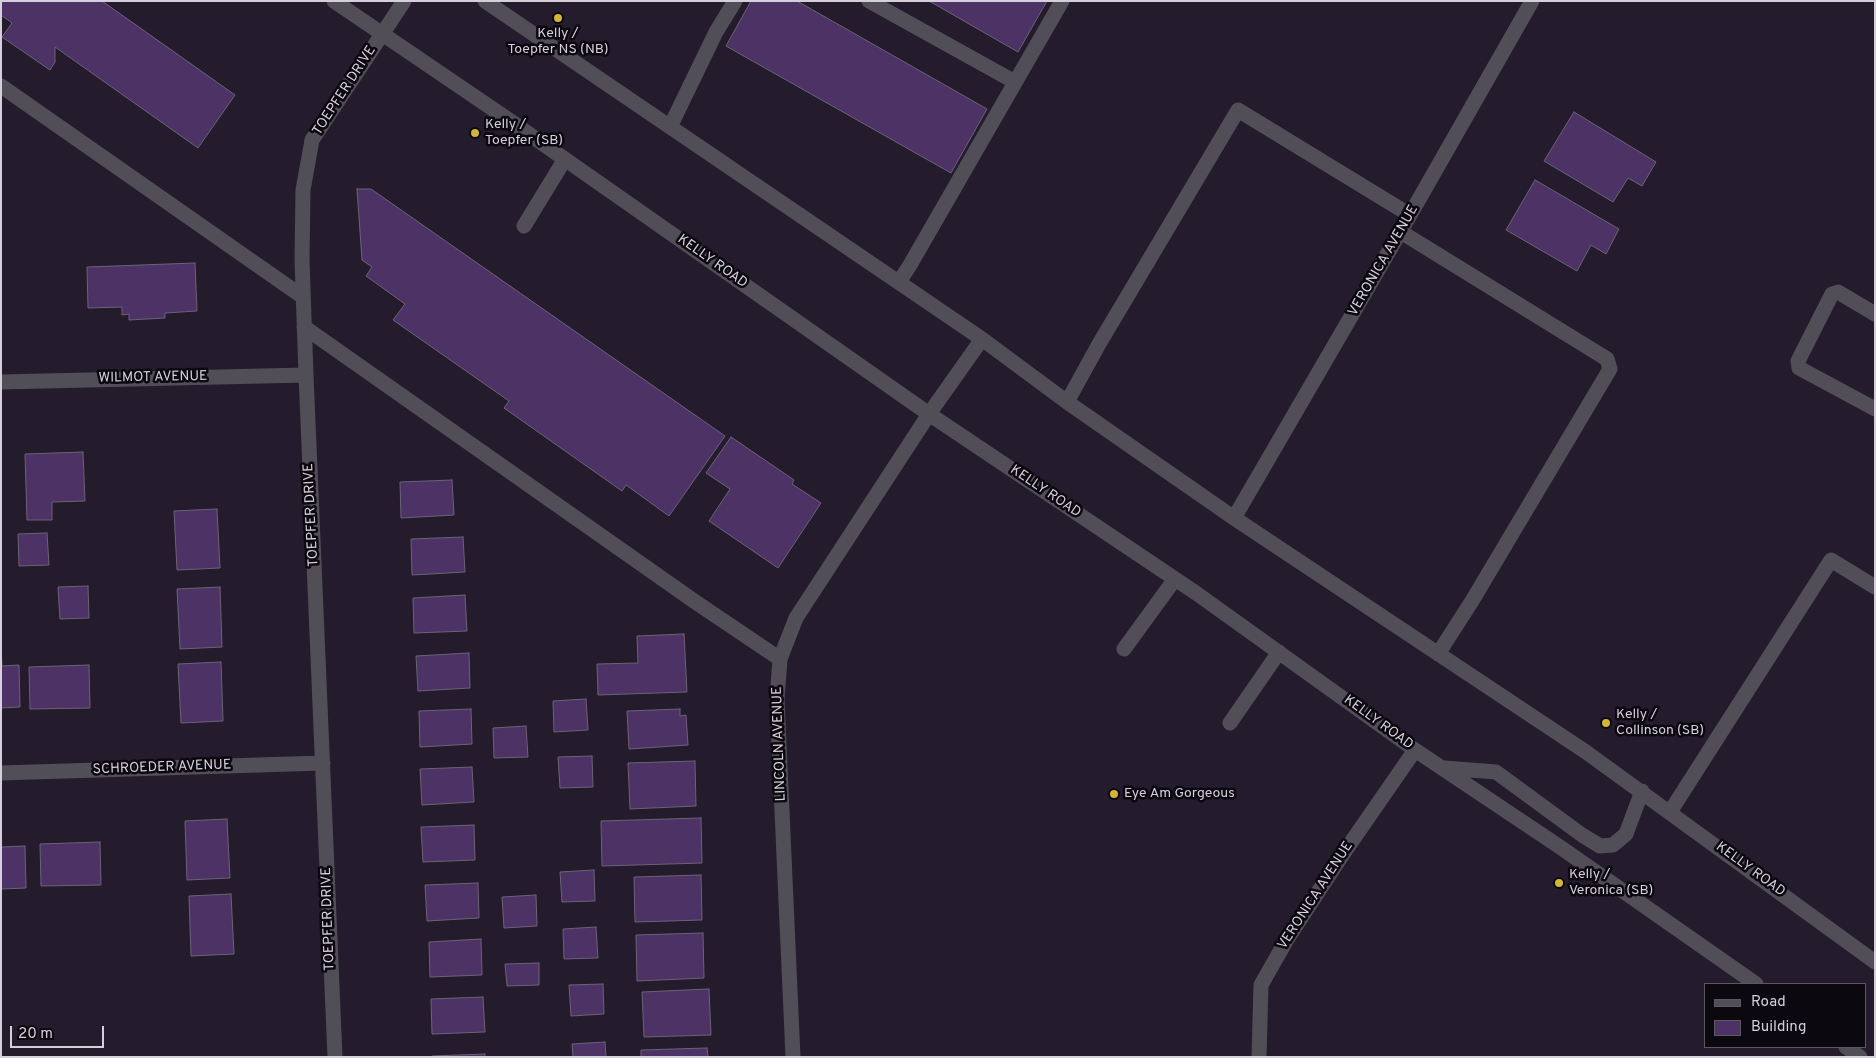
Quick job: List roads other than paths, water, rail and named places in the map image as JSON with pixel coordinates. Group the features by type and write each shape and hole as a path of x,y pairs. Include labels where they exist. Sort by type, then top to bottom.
{"street":[{"name":"KELLY ROAD","path":"334,1 929,414 1175,579 1415,750 1560,847 1755,983"},
{"name":"TOEPFER DRIVE","path":"334,1057 304,327 303,190 312,140 404,1"},
{"name":"KELLY ROAD","path":"486,1 982,338 1066,402 1234,518 1586,752 1875,962"},
{"path":"670,126 716,32 735,1"},
{"path":"869,1 1015,82"},
{"path":"898,282 1062,1"},
{"name":"VERONICA AVENUE","path":"1234,518 1401,232 1532,1"},
{"path":"1,86 303,297"},
{"path":"1066,402 1238,110 1410,215"},
{"path":"524,226 565,160"},
{"path":"1401,232 1607,359 1610,369 1472,601 1438,654"},
{"path":"1875,314 1838,292 1832,294 1798,361 1799,368 1875,409"},
{"path":"304,327 694,601 780,659"},
{"name":"LINCOLN AVENUE","path":"793,1057 777,699 780,659 796,618 929,414 982,338"},
{"name":"WILMOT AVENUE","path":"1,382 306,375"},
{"path":"1670,812 1831,560 1875,587"},
{"path":"1124,649 1175,579"},
{"path":"1230,723 1278,652"},
{"name":"VERONICA AVENUE","path":"1259,1057 1261,985 1286,941 1343,854 1415,750"},
{"name":"SCHROEDER AVENUE","path":"1,773 323,763"},
{"path":"1443,768 1496,772 1600,846 1613,845 1626,834 1642,791"},
{"path":"1847,1048 1860,1057"}],"place":[{"name":"Kelly / Toepfer NS (NB)","path":"558,18"},
{"name":"Kelly / Toepfer (SB)","path":"475,133"},
{"name":"Kelly / Collinson (SB)","path":"1606,723"},
{"name":"Eye Am Gorgeous","path":"1114,794"},
{"name":"Kelly / Veronica (SB)","path":"1559,883"}]}
